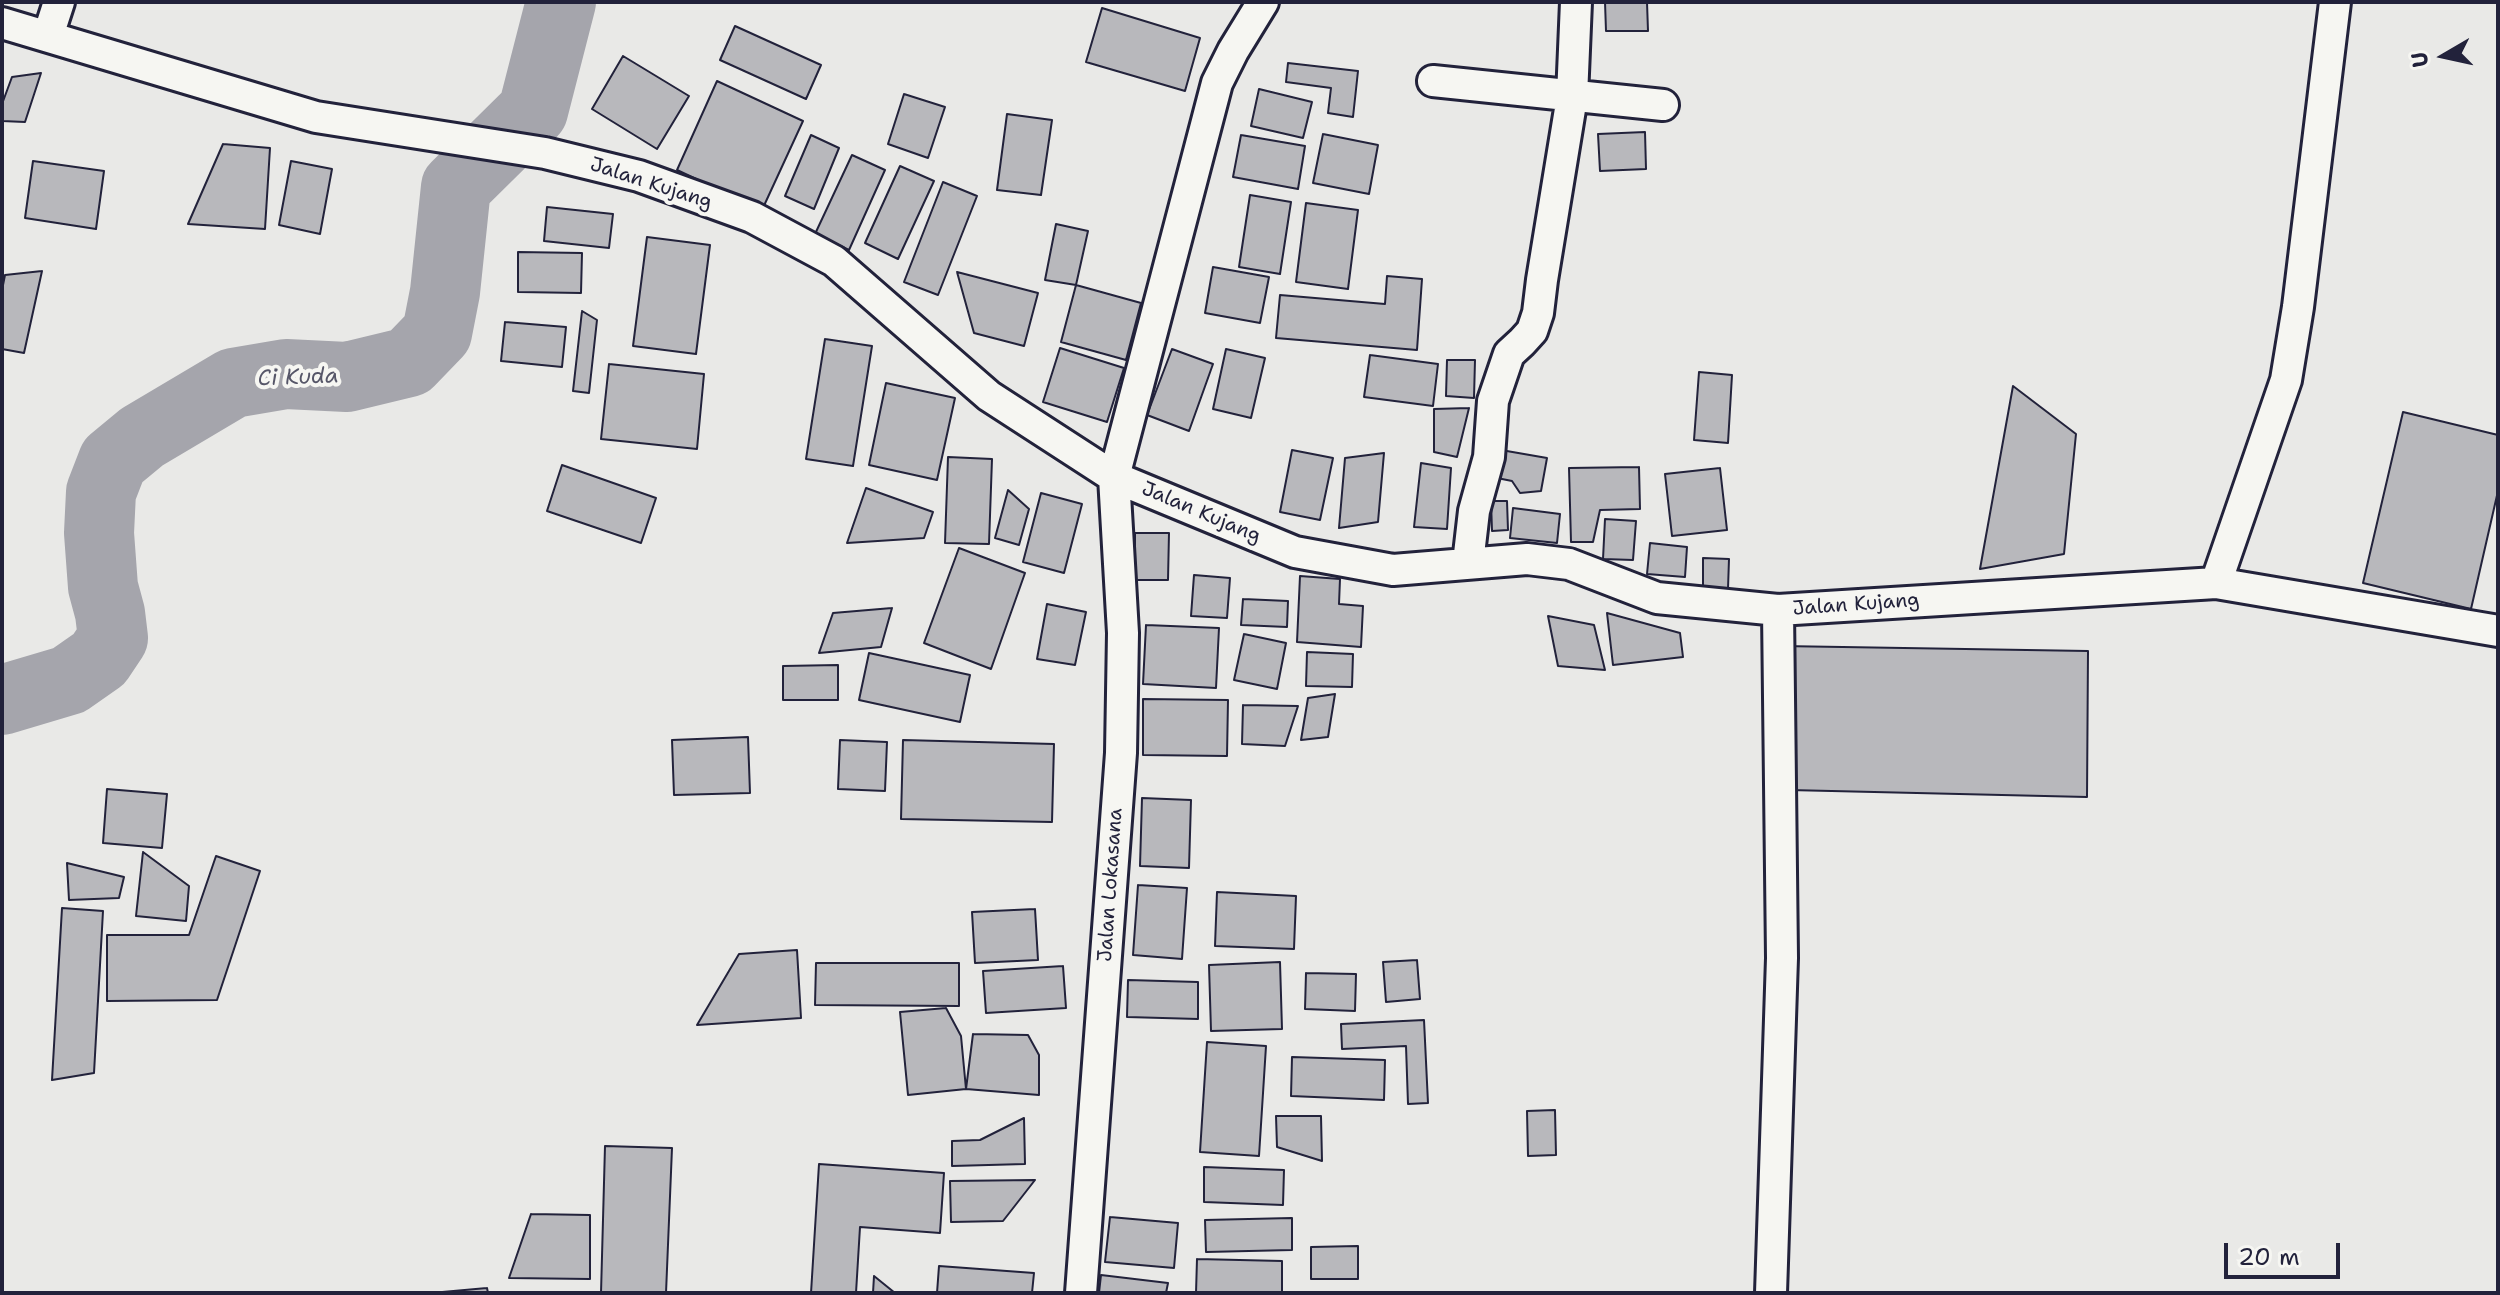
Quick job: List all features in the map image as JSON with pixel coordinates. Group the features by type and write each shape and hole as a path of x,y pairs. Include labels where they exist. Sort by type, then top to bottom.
{"street":[{"path":"48,36 59,2"},
{"name":"Jalan Lokasana","path":"1081,1293 1121,753 1123,633 1114,477 1217,83 1263,2"},
{"path":"1468,563 1474,511 1489,457 1493,401 1509,354 1532,331 1538,313 1572,97 1576,2"},
{"path":"2216,583 2286,380 2298,307 2335,2"},
{"name":"Jalan Kujang","path":"2,23 316,117 545,153 639,176 752,217 834,261 989,396 1114,477 1295,552 1393,570 1527,559 1569,564 1657,598 1778,610 2216,583 2498,631"},
{"path":"1433,81 1663,105"},
{"path":"1771,1293 1782,958 1778,610"}],"building":[{"path":"1605,2 1647,2 1648,31 1606,31"},
{"path":"1102,8 1200,38 1185,91 1086,62"},
{"path":"735,26 821,65 806,99 720,60"},
{"path":"623,56 689,96 657,149 592,109"},
{"path":"1288,63 1358,71 1353,117 1328,113 1331,88 1286,82"},
{"path":"41,73 25,122 2,121 2,104 12,77"},
{"path":"717,81 803,121 762,210 677,170"},
{"path":"1259,89 1312,102 1303,138 1251,126"},
{"path":"904,94 945,107 928,158 888,144"},
{"path":"1007,114 1052,120 1041,195 997,190"},
{"path":"1645,132 1646,169 1600,171 1598,134"},
{"path":"1323,134 1378,145 1369,194 1313,183"},
{"path":"811,135 839,148 814,209 785,196"},
{"path":"1241,135 1305,146 1298,189 1233,177"},
{"path":"223,144 270,148 265,229 188,224"},
{"path":"852,155 885,170 849,250 815,234"},
{"path":"33,161 104,171 96,229 25,218"},
{"path":"291,161 332,169 320,234 279,225"},
{"path":"900,166 934,181 898,259 865,243"},
{"path":"943,182 977,196 938,295 904,282"},
{"path":"1250,195 1291,202 1280,274 1239,267"},
{"path":"1306,203 1358,210 1348,289 1296,282"},
{"path":"547,207 613,214 609,248 544,241"},
{"path":"1056,224 1088,231 1076,285 1045,280"},
{"path":"647,237 710,245 696,354 633,346"},
{"path":"518,252 582,253 581,293 518,292"},
{"path":"1213,267 1269,277 1260,323 1205,313"},
{"path":"42,271 24,353 2,349 5,275"},
{"path":"957,272 1038,293 1024,346 974,333"},
{"path":"1387,276 1422,279 1417,350 1276,338 1280,295 1385,304"},
{"path":"1076,285 1141,303 1126,360 1061,342"},
{"path":"582,311 597,320 589,393 573,391"},
{"path":"505,322 566,327 562,367 501,361"},
{"path":"825,339 872,346 853,466 806,459"},
{"path":"1060,348 1124,368 1107,422 1043,402"},
{"path":"1172,349 1213,364 1189,431 1147,415"},
{"path":"1226,349 1265,358 1251,418 1213,409"},
{"path":"1370,355 1438,364 1433,406 1364,397"},
{"path":"1447,360 1475,360 1474,398 1446,396"},
{"path":"609,364 704,374 697,449 601,439"},
{"path":"1699,372 1732,375 1728,443 1694,440"},
{"path":"886,383 955,398 937,480 869,465"},
{"path":"2013,386 2076,434 2064,554 1980,569"},
{"path":"1469,408 1457,457 1434,452 1434,409"},
{"path":"2403,412 2498,435 2498,491 2471,609 2363,583"},
{"path":"1292,450 1333,458 1320,520 1280,512"},
{"path":"1501,450 1547,458 1541,491 1520,493 1512,481 1497,478"},
{"path":"1384,453 1378,522 1339,528 1345,458"},
{"path":"948,457 992,459 989,544 945,543"},
{"path":"1421,463 1451,468 1447,529 1414,527"},
{"path":"562,465 656,498 641,543 547,511"},
{"path":"1639,467 1640,509 1600,510 1593,542 1571,542 1569,468"},
{"path":"1720,468 1727,530 1672,536 1665,474"},
{"path":"866,488 933,512 924,538 847,543"},
{"path":"1008,490 1029,509 1019,545 995,538"},
{"path":"1041,493 1082,504 1064,573 1023,562"},
{"path":"1491,501 1507,501 1508,530 1492,531"},
{"path":"1513,508 1560,514 1557,543 1510,538"},
{"path":"1605,519 1636,521 1633,560 1603,559"},
{"path":"1135,533 1169,533 1168,580 1135,580"},
{"path":"1650,543 1687,547 1685,577 1647,574"},
{"path":"959,548 1025,573 991,669 924,643"},
{"path":"1703,558 1729,559 1728,589 1703,589"},
{"path":"1194,575 1230,578 1227,618 1191,616"},
{"path":"1300,576 1340,579 1339,604 1363,606 1361,647 1297,642"},
{"path":"1243,599 1288,601 1287,627 1241,625"},
{"path":"1047,604 1086,612 1075,665 1037,659"},
{"path":"892,608 881,647 819,653 833,613"},
{"path":"1607,613 1680,633 1683,657 1613,665"},
{"path":"1548,616 1594,625 1605,670 1558,666"},
{"path":"1146,625 1219,628 1216,688 1143,684"},
{"path":"1244,634 1286,643 1277,689 1234,680"},
{"path":"1781,646 2088,651 2087,797 1789,790"},
{"path":"1307,652 1353,654 1352,687 1306,686"},
{"path":"869,653 970,675 960,722 859,700"},
{"path":"838,665 838,700 783,700 783,666"},
{"path":"1335,694 1328,737 1301,740 1308,698"},
{"path":"1143,699 1228,700 1227,756 1143,755"},
{"path":"1243,705 1298,706 1285,746 1242,744"},
{"path":"748,737 750,793 674,795 672,740"},
{"path":"840,740 887,742 885,791 838,789"},
{"path":"903,740 1054,744 1052,822 901,819"},
{"path":"107,789 167,794 162,848 103,843"},
{"path":"1142,798 1191,800 1189,868 1140,866"},
{"path":"143,852 189,886 186,921 136,916"},
{"path":"216,856 260,871 217,1000 107,1001 107,935 189,935"},
{"path":"67,863 124,877 119,898 69,900"},
{"path":"1138,885 1187,888 1182,959 1133,955"},
{"path":"1217,892 1296,896 1294,949 1215,946"},
{"path":"62,908 103,911 94,1073 52,1080"},
{"path":"1035,909 1038,960 975,963 972,912"},
{"path":"797,950 801,1018 697,1025 739,954"},
{"path":"1417,960 1420,999 1386,1002 1383,962"},
{"path":"1280,962 1282,1029 1211,1031 1209,965"},
{"path":"816,963 959,963 959,1006 815,1005"},
{"path":"1063,966 1066,1008 986,1013 983,971"},
{"path":"1306,973 1356,974 1355,1011 1305,1009"},
{"path":"1128,980 1198,982 1198,1019 1127,1017"},
{"path":"946,1008 961,1036 966,1089 908,1095 900,1012"},
{"path":"1424,1020 1428,1103 1408,1104 1406,1046 1342,1049 1341,1024"},
{"path":"973,1034 1028,1035 1039,1055 1039,1095 966,1089"},
{"path":"1207,1042 1266,1046 1259,1156 1200,1152"},
{"path":"1292,1057 1385,1060 1384,1100 1291,1096"},
{"path":"1555,1110 1556,1155 1528,1156 1527,1111"},
{"path":"1276,1116 1321,1116 1322,1161 1277,1147"},
{"path":"1024,1118 1025,1164 952,1166 952,1141 980,1140"},
{"path":"605,1146 672,1148 666,1293 601,1293"},
{"path":"819,1164 944,1173 940,1233 860,1227 856,1293 811,1293"},
{"path":"1204,1167 1284,1170 1283,1205 1204,1202"},
{"path":"1035,1180 1003,1221 951,1222 950,1181"},
{"path":"531,1214 590,1215 590,1279 509,1278"},
{"path":"1110,1217 1178,1223 1174,1268 1105,1262"},
{"path":"1292,1218 1292,1250 1206,1252 1205,1220"},
{"path":"1358,1246 1358,1279 1311,1279 1311,1247"},
{"path":"1197,1259 1282,1261 1282,1293 1196,1293"},
{"path":"939,1266 1034,1273 1032,1293 937,1293"},
{"path":"1101,1275 1168,1283 1166,1293 1099,1293"},
{"path":"874,1276 895,1293 873,1293"},
{"path":"487,1288 488,1293 431,1293"}],"waterway":[{"name":"Ci Kuda","path":"2,700 69,680 99,659 113,638 103,587 99,533 101,492 113,461 142,437 233,383 286,374 347,377 409,362 437,333 445,292 456,187 533,111 561,2"}]}
